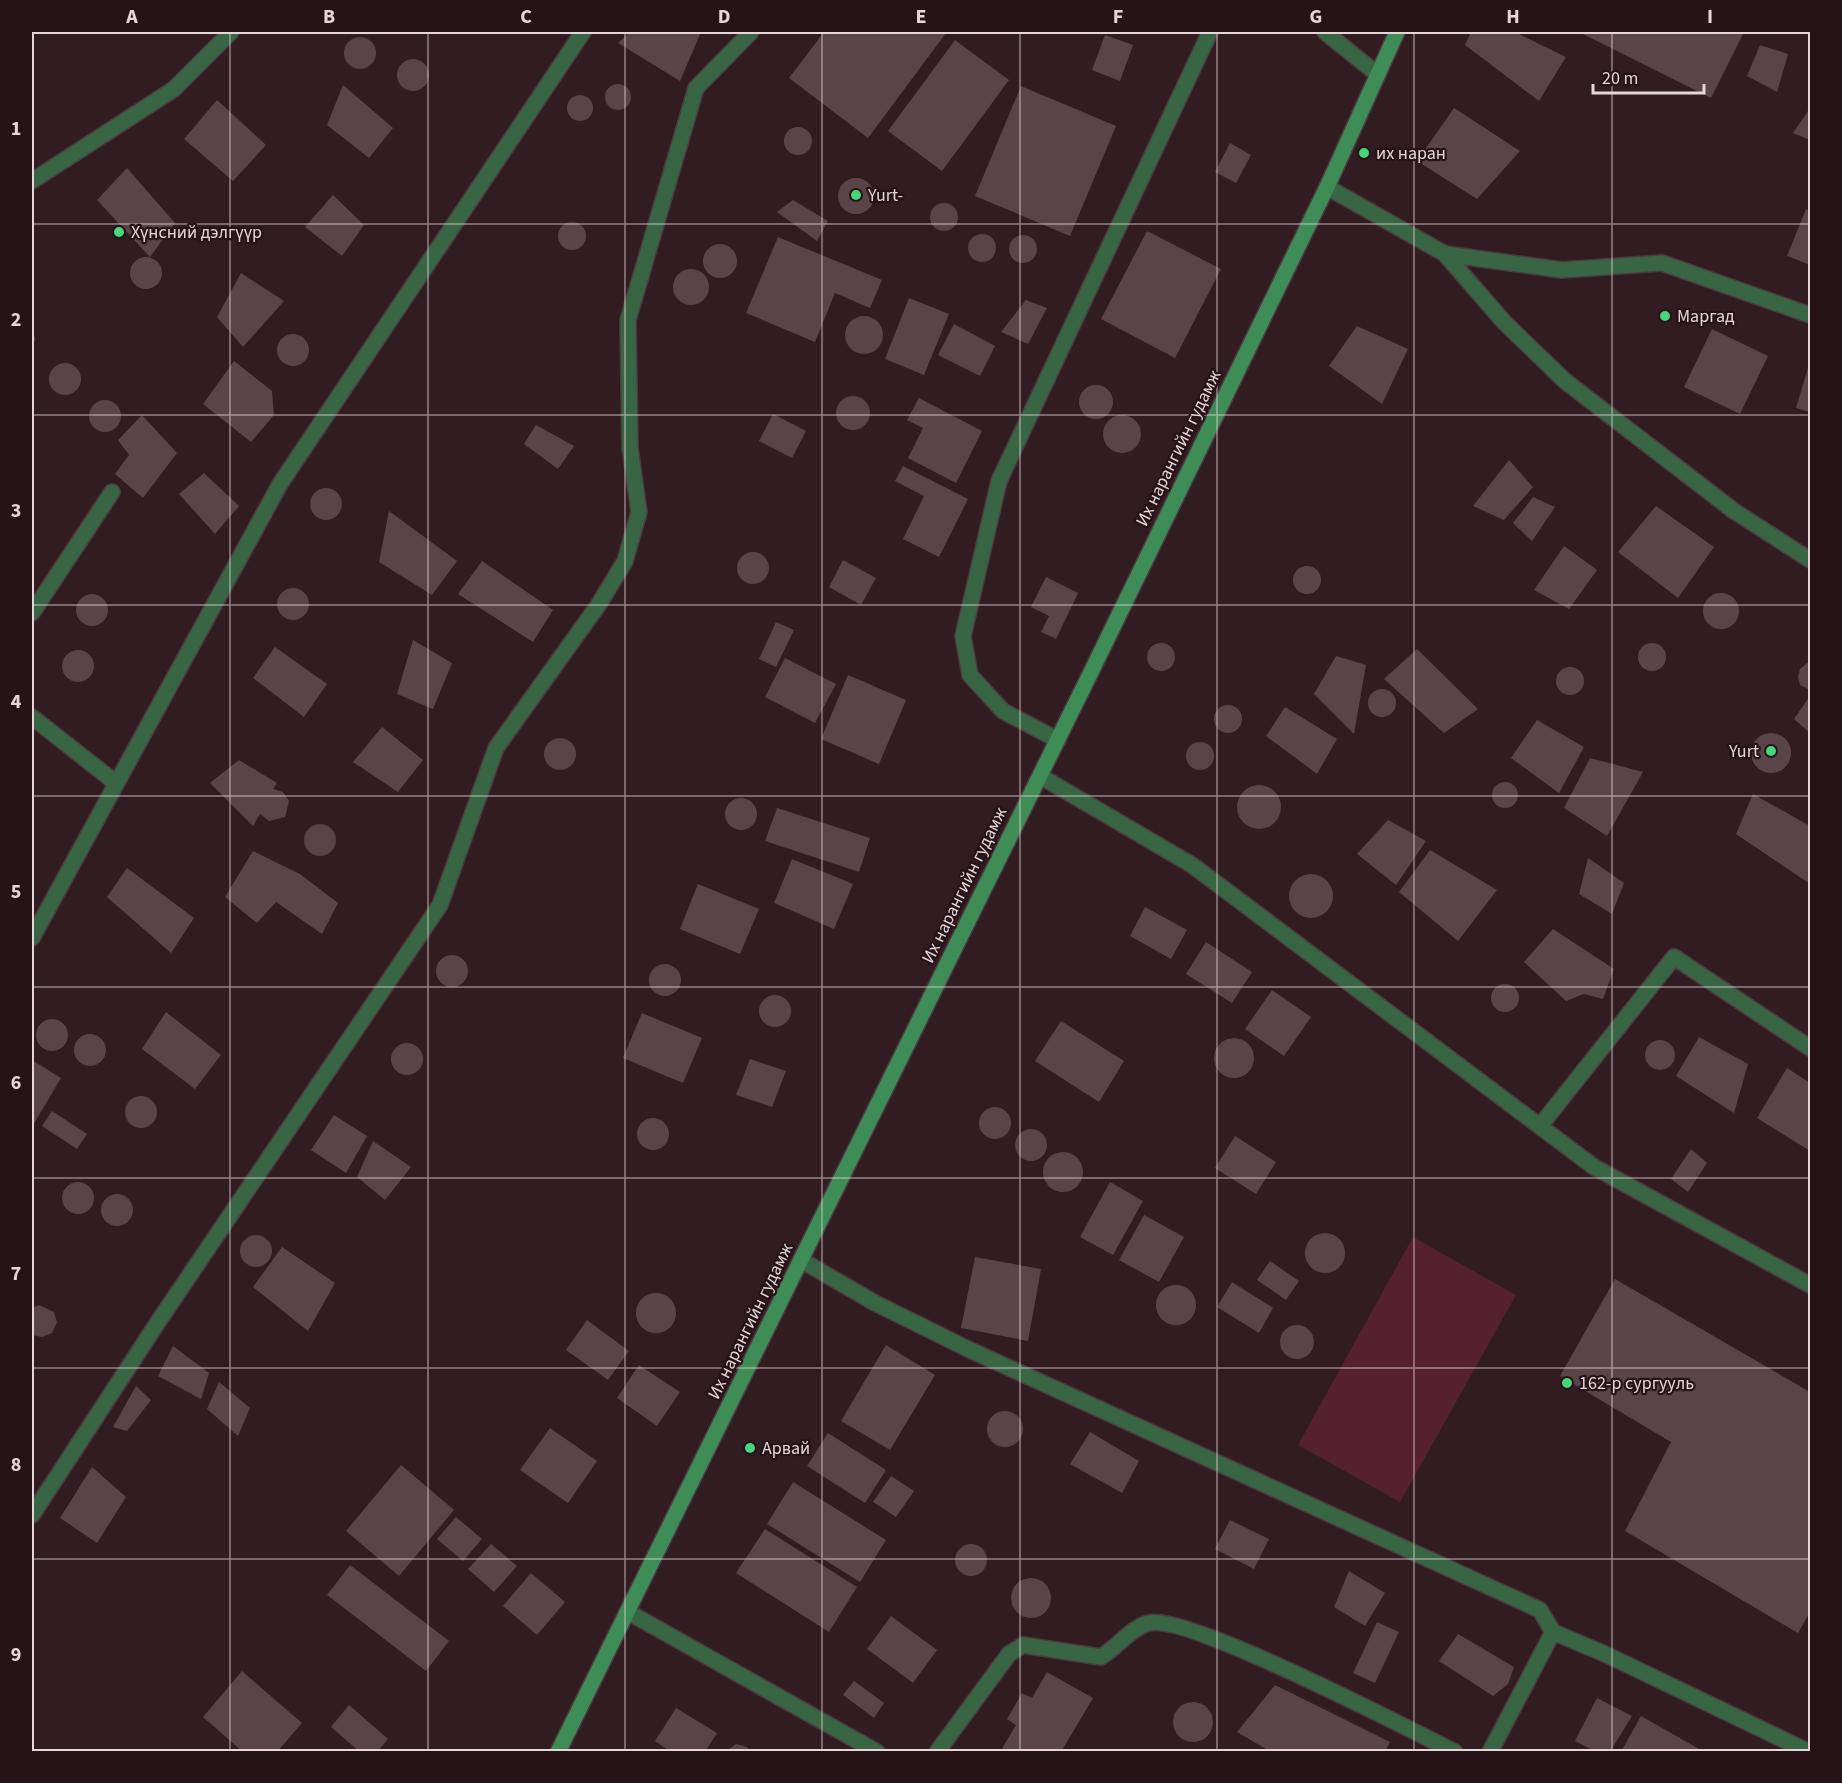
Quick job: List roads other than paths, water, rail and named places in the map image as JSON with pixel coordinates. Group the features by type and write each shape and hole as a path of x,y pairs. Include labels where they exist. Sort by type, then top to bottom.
{"main road":[{"name":"Их нарангийн гудамж","path":"558,1752 1058,740 1326,187 1397,32"}],"street":[{"path":"32,181 174,88 231,32"},
{"path":"32,938 280,484 583,32"},
{"path":"32,1515 158,1322 440,906 495,748 599,604 625,561 639,512 630,448 628,320 696,88 750,32"},
{"path":"1058,740 1003,711 970,675 963,636 999,481 1210,32"},
{"path":"1325,32 1377,74"},
{"path":"1326,187 1445,254 1504,322 1565,381 1734,511 1810,560"},
{"path":"1445,254 1562,270 1662,263 1810,315"},
{"path":"32,613 112,492"},
{"path":"32,717 117,783"},
{"path":"1040,776 1192,865 1594,1167 1810,1285"},
{"path":"1540,1126 1674,957 1810,1048"},
{"path":"801,1260 875,1303 970,1350 1540,1610 1553,1632 1809,1752"},
{"path":"628,1612 877,1752"},
{"path":"937,1752 1009,1654 1023,1645 1101,1657 1148,1623 1166,1622 1260,1658 1455,1752"},
{"path":"1490,1752 1553,1632"}],"place":[{"name":"их наран","path":"1364,153"},
{"name":"Yurt-","path":"856,195"},
{"name":"Хүнсний дэлгүүр","path":"119,232"},
{"name":"Маргад","path":"1665,316"},
{"name":"Yurt","path":"1771,751"},
{"name":"162-р сургууль","path":"1567,1383"},
{"name":"Арвай","path":"750,1448"}]}
